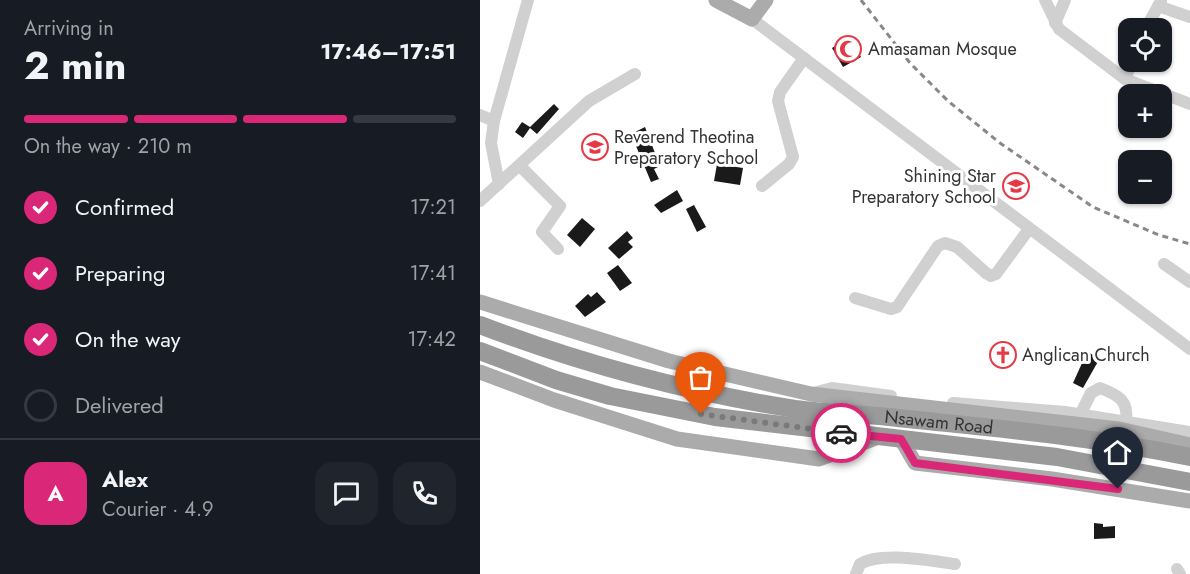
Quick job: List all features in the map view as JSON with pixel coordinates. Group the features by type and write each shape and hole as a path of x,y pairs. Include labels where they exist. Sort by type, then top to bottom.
{"highway":[{"name":"Nsawam Road","path":"480,326 612,370 743,400 797,409 1057,434 1190,457"},
{"name":"Nsawam Road","path":"480,351 556,380 620,398 715,417 1057,457 1190,483"}],"main road":[{"path":"716,0 752,18 766,0"},
{"path":"480,302 669,361 812,394 1119,429 1190,445"},
{"path":"480,372 554,400 677,439 819,459 879,437"},
{"path":"901,439 915,463 1052,479 1190,501"}],"street":[{"path":"499,184 491,143 494,121 528,0"},
{"path":"1045,0 1059,29 1125,79 1190,104"},
{"path":"1055,23 1065,0"},
{"path":"1152,18 1160,3 1190,17"},
{"path":"752,18 1029,229 1188,343"},
{"path":"762,186 789,164 793,157 778,101 780,93 804,58"},
{"path":"1125,79 1128,72"},
{"path":"480,201 595,97 635,74"},
{"path":"480,115 494,121"},
{"path":"520,166 560,206 542,232 558,249"},
{"path":"855,298 891,309 897,307 938,246 945,243 957,247 991,276 996,274 1029,229"},
{"path":"1164,264 1190,282"},
{"path":"812,394 832,388 938,402 1080,415 1190,432"},
{"path":"1080,415 1091,393 1100,388 1119,395 1123,400 1128,412 1126,422"},
{"path":"856,574 860,564 875,559 907,559 956,564"}],"building":[{"path":"850,37 861,57 843,67 832,48"},
{"path":"554,104 559,109 537,134 530,128 523,138 515,132 522,122 530,127"},
{"path":"645,127 660,166 654,169 659,179 651,182 631,134"},
{"path":"717,164 743,168 740,185 714,181"},
{"path":"677,190 683,201 661,213 654,205"},
{"path":"694,205 706,227 697,232 686,209"},
{"path":"582,218 595,229 580,247 567,235"},
{"path":"627,231 633,238 628,242 633,247 619,259 608,248"},
{"path":"618,265 632,283 620,291 607,273"},
{"path":"597,292 606,302 585,317 575,306 588,294 591,297"},
{"path":"1087,352 1100,358 1083,388 1073,383"},
{"path":"1094,523 1103,524 1103,527 1115,526 1115,538 1094,539"}],"railway":[{"path":"861,0 910,63 948,101 1000,143 1093,207 1159,235 1190,244"}],"way so far":[{"path":"701,414 841,433"}],"place":[{"name":"Amasaman Mosque","path":"848,49"},
{"name":"Reverend Theotina Preparatory School","path":"595,147"},
{"name":"Shining Star Preparatory School","path":"1016,186"},
{"name":"Anglican Church","path":"1003,355"}],"route":[{"path":"841,433 901,439 915,463 1118,489"}]}
